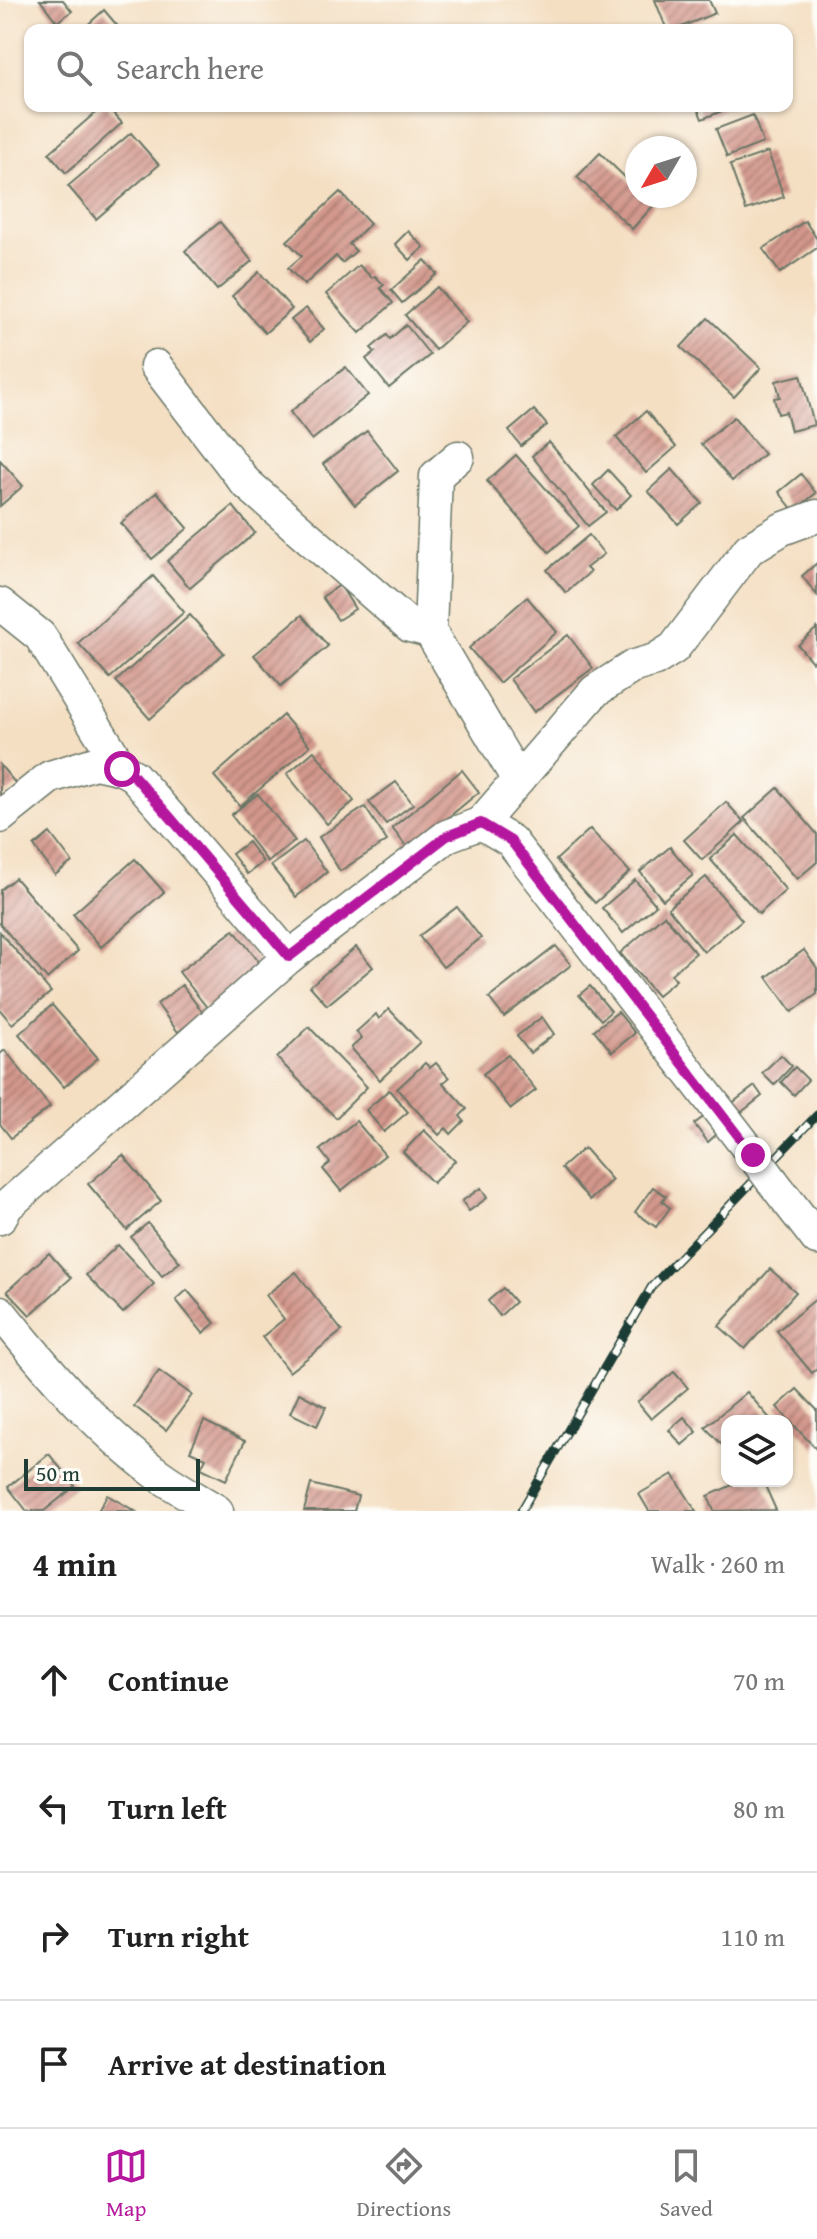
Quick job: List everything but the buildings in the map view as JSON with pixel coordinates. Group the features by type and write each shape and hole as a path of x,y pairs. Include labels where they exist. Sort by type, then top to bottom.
{"street":[{"path":"156,366 245,482 410,626 430,631"},
{"path":"458,457 436,476 430,631 518,780"},
{"path":"0,1218 7,1206 289,957 447,836 481,823 595,691 634,666 655,660 674,648 749,549 782,529 817,516"},
{"path":"0,604 40,636 122,769"},
{"path":"0,817 50,777 95,763 122,769 134,776 152,796 289,957"},
{"path":"481,823 511,841 817,1239"},
{"path":"0,1312 41,1363 106,1431 160,1476 217,1511"}],"railway":[{"path":"521,1511 652,1286 817,1115"}],"route":[{"path":"122,769 134,776 289,957 447,836 481,823 511,841 753,1155"}]}
